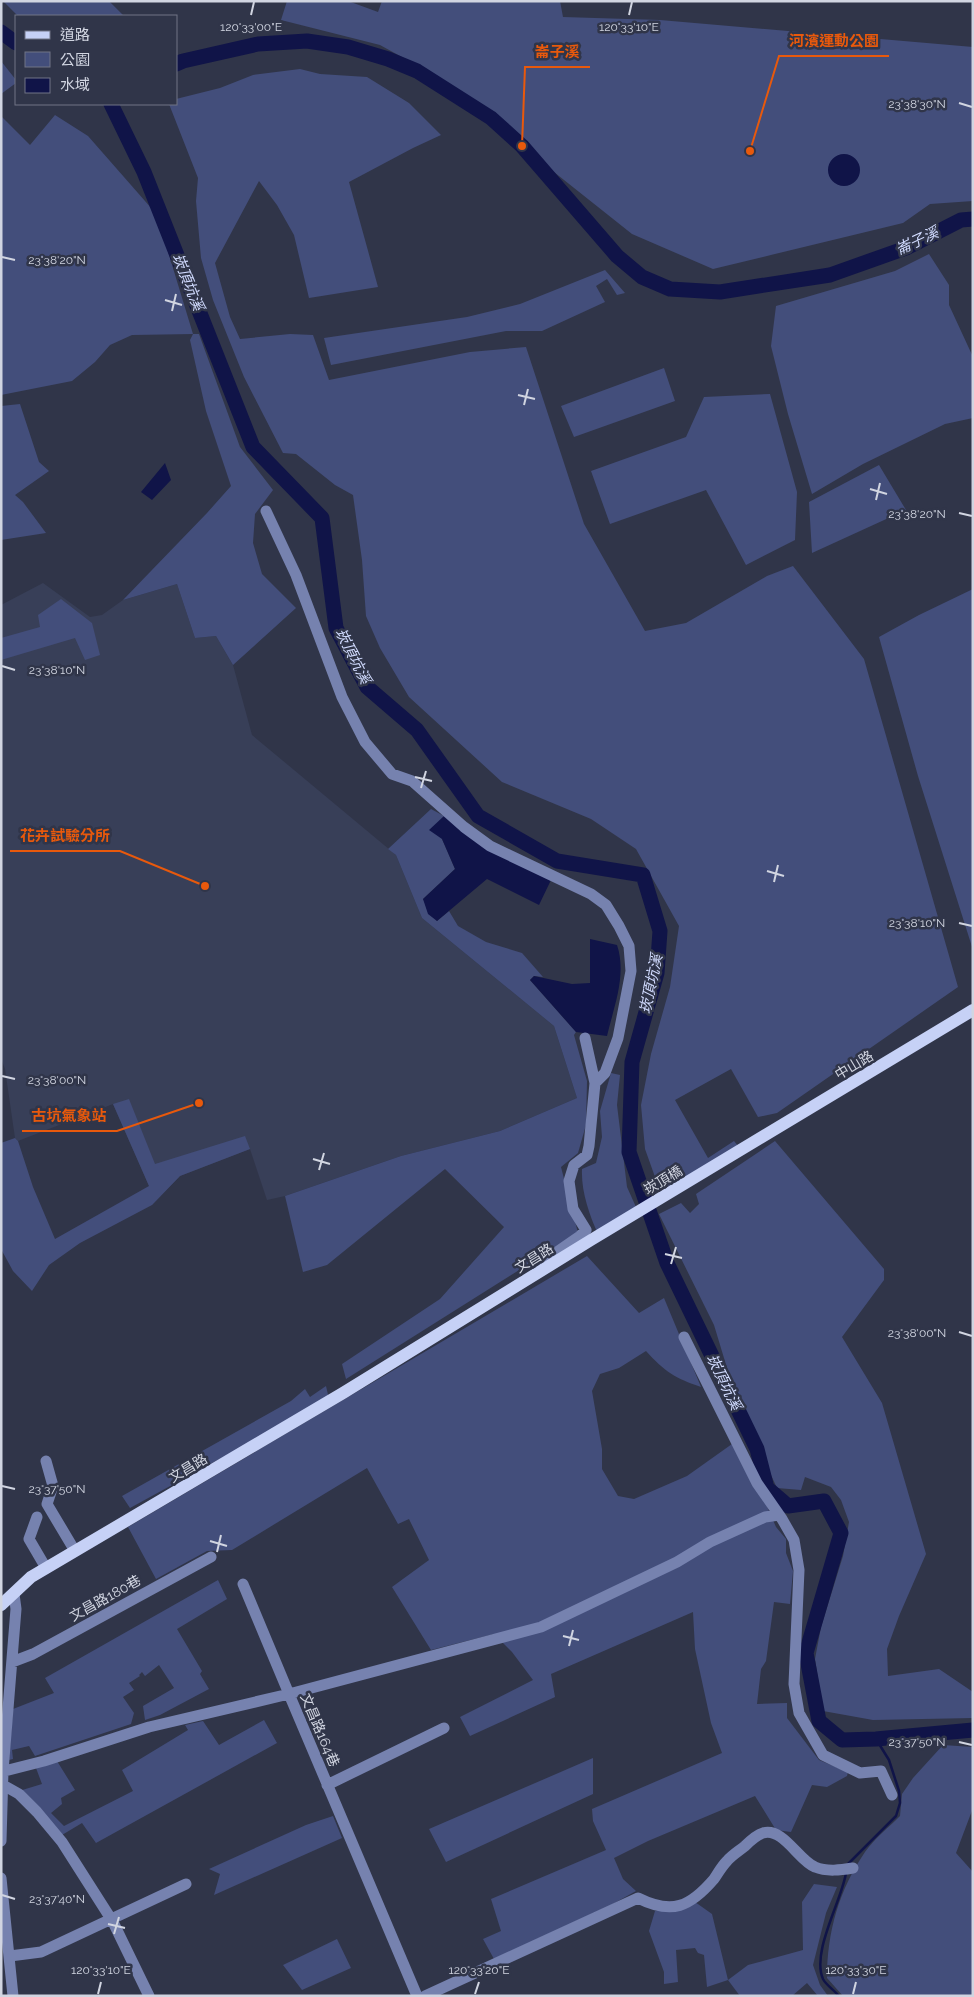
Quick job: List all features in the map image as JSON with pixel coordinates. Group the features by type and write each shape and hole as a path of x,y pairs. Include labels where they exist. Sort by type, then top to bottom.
{"main road":[{"name":"中山路","path":"751,1145 973,1010"},
{"name":"崁頂橋","path":"591,1240 751,1145"},
{"name":"文昌路","path":"1,1605 31,1577 343,1393 591,1240"}],"street":[{"path":"266,511 296,575 342,697 365,742 392,774 412,781 464,827 490,846 590,894 606,904 619,926 629,946 631,971 618,1038 605,1073 596,1083"},
{"path":"543,1270 554,1254 586,1230 573,1209 569,1181 574,1165 587,1155 589,1146 596,1083 585,1038"},
{"path":"684,1337 756,1483 794,1540 799,1570 794,1684 799,1713 823,1755 860,1773 881,1770 892,1795"},
{"path":"46,1461 53,1486 47,1504 74,1551"},
{"path":"243,1584 288,1694 541,1627 677,1562 710,1542 765,1518 779,1515"},
{"path":"37,1517 29,1539 46,1568"},
{"name":"文昌路180巷","path":"12,1662 32,1654 211,1557"},
{"path":"1,1841 2,1771 16,1610 14,1594"},
{"name":"文昌路164巷","path":"2,1771 44,1761 149,1727 288,1694 417,1996"},
{"path":"327,1785 444,1728"},
{"path":"3,1785 19,1794 62,1842 111,1919 149,1996"},
{"path":"425,1996 638,1898 665,1908 677,1907 691,1901 705,1889 727,1860 764,1832 775,1834 791,1845 805,1861 816,1868 835,1870 853,1868"},
{"path":"1,1878 13,1996"},
{"path":"10,1956 41,1952 186,1884"}],"shaded area":[{"path":"43,583 90,617 102,615 123,600 177,584 195,638 216,636 233,665 252,735 396,855 422,918 554,1026 577,1098 500,1131 401,1156 285,1196 267,1200 250,1149 180,1176 152,1205 149,1186 113,1104 18,1141 15,1138 5,1069 1,1058 1,605"}],"green space":[{"path":"3,1 109,1 123,15 17,15"},
{"path":"287,1 348,1 378,12 382,1 560,1 563,17 660,20 973,47 973,201 930,204 903,223 713,269 632,234 501,130 440,78 380,45 281,20"},
{"path":"1,61 15,79 15,84 1,94"},
{"path":"300,69 320,74 367,77 409,103 441,135 349,182 378,287 309,298 294,235 277,205 259,181 215,263 230,317 240,339 290,334 313,335 329,380 470,352 526,347 584,524 645,631 686,623 767,576 793,566 864,659 958,987 777,1113 758,1117 731,1069 675,1100 708,1158 734,1141 739,1147 680,1183 659,1188 645,1149 641,1105 651,1054 670,987 679,926 636,849 591,819 502,782 409,697 380,648 366,616 362,560 353,495 335,485 296,454 283,453 244,377 213,300 201,258 196,201 198,178 169,105 178,105 178,98 220,88 253,75"},
{"path":"55,115 88,136 152,209 166,245 193,334 132,335 110,345 95,362 72,381 1,395 1,116 30,145"},
{"path":"929,254 949,285 949,305 973,357 973,418 945,424 863,464 812,494 788,414 771,346 776,306 895,271"},
{"path":"605,270 625,293 617,295 607,279 596,286 605,302 542,331 506,331 331,365 324,338 467,317 520,304"},
{"path":"193,334 199,334 240,447 273,490 255,514 253,543 262,574 296,608 233,665 216,636 195,638 177,584 123,600 231,486 206,411 190,340"},
{"path":"664,368 675,401 574,437 561,406"},
{"path":"770,394 797,492 795,540 746,565 706,490 610,524 591,471 686,437 704,397"},
{"path":"20,404 39,462 49,471 15,495 23,502 46,533 1,540 1,406"},
{"path":"879,465 906,510 812,553 809,502"},
{"path":"973,589 973,950 918,776 879,637"},
{"path":"61,599 92,623 100,655 85,660 75,638 1,660 1,638 40,627 38,615"},
{"path":"431,809 444,816 442,839 455,869 423,899 437,921 449,911 458,926 486,942 522,953 543,977 534,976 530,980 576,1032 574,1035 587,1081 586,1125 578,1153 561,1167 578,1233 346,1379 342,1364 440,1299 504,1227 445,1169 327,1265 303,1272 285,1196 401,1156 500,1131 577,1098 554,1026 422,918 396,855 388,849"},
{"path":"611,1073 620,1075 617,1105 627,1187 636,1207 598,1234 586,1202 582,1169 596,1163 602,1137 600,1111"},
{"path":"129,1099 155,1164 245,1136 250,1149 180,1176 152,1205 80,1243 49,1265 32,1291 13,1271 1,1249 1,1143 15,1138 18,1141 33,1187 55,1239 149,1186 113,1104"},
{"path":"775,1141 884,1269 884,1280 842,1337 882,1403 926,1554 887,1649 888,1676 939,1669 973,1692 973,1718 873,1720 823,1711 815,1659 821,1627 843,1556 849,1522 841,1500 831,1487 805,1477 801,1490 777,1488 737,1401 714,1325 659,1214 681,1203 690,1213 699,1204 696,1194"},
{"path":"587,1256 639,1313 664,1298 701,1387 671,1374 646,1351 619,1368 600,1374 592,1391 602,1449 602,1469 618,1496 634,1499 687,1476 732,1444 766,1504 776,1527 786,1539 786,1553 793,1571 790,1604 774,1602 766,1661 761,1669 757,1704 787,1703 787,1718 819,1760 848,1772 847,1776 827,1787 812,1785 791,1832 776,1830 755,1796 648,1841 614,1858 623,1879 636,1891 611,1905 494,1959 483,1939 501,1931 491,1899 606,1850 593,1821 592,1809 722,1753 711,1723 695,1649 693,1612 551,1674 555,1697 470,1736 460,1717 533,1680 512,1652 494,1634 431,1650 392,1587 429,1560 409,1519 398,1524 367,1468 232,1550 207,1551 156,1579 128,1527"},
{"path":"326,1386 329,1399 130,1508 122,1496 291,1401 305,1389 310,1397"},
{"path":"218,1580 227,1599 177,1629 202,1671 200,1674 209,1689 160,1715 145,1720 143,1706 174,1688 159,1665 145,1676 142,1672 140,1676 129,1683 134,1690 123,1697 134,1713 131,1724 35,1756 29,1746 12,1750 13,1759 9,1760 13,1709 54,1693 45,1678"},
{"path":"264,1720 277,1743 96,1843 82,1823 62,1835 19,1791 42,1784 36,1768 57,1761 75,1790 61,1798 62,1804 51,1813 64,1826 133,1791 122,1770 188,1730 185,1725 203,1721 219,1745"},
{"path":"943,1745 973,1747 973,1808 956,1853 973,1872 973,1996 843,1996 827,1978 829,1944 836,1912 842,1896 848,1881 865,1852 900,1816 902,1794 913,1778"},
{"path":"593,1758 593,1794 446,1862 429,1829"},
{"path":"333,1816 342,1838 214,1895 220,1874 209,1869 306,1825"},
{"path":"814,1884 837,1887 826,1913 813,1965 820,1985 828,1996 818,1996 807,1983 792,1996 740,1996 728,1980 748,1965 803,1950 802,1902"},
{"path":"695,1902 712,1914 728,1980 707,1987 704,1955 698,1953 695,1948 676,1950 678,1982 664,1984 664,1972 649,1931 655,1911 677,1910"},
{"path":"337,1939 351,1968 302,1990 283,1965"}],"water":[{"path":"844,154 855,159 860,170 855,181 844,186 833,181 828,170 833,159"},
{"path":"165,463 171,480 152,500 141,492"},
{"path":"444,816 551,880 539,905 487,879 437,921 428,914 423,899 455,869 442,839 429,830"},
{"path":"590,939 617,945 620,956 620,979 607,1036 576,1032 530,980 534,976 572,984 590,983"}],"waterway":[{"path":"1,32 15,42"},
{"name":"崙子溪","path":"178,63 258,44 307,41 348,47 388,59 417,71 491,118 522,146 617,256 642,277 670,289 720,292 830,275 906,248 961,220 973,219"},
{"name":"崁頂坑溪","path":"111,105 144,172 253,447 322,518 336,628 367,687 417,730 478,816 557,861 643,875 660,931 657,973 632,1062 629,1152 667,1263 757,1449 767,1488 788,1506 824,1501 841,1533 806,1653 819,1721 842,1740 876,1739 973,1730"},
{"path":"847,1865 896,1816 900,1803 899,1791 889,1760 876,1739"},
{"path":"839,1996 823,1979 820,1968 824,1941 846,1873"}],"place":[{"name":"崙子溪","path":"522,146"},
{"name":"河濱運動公園","path":"750,151"},
{"name":"花卉試驗分所","path":"205,886"},
{"name":"古坑氣象站","path":"199,1103"}]}
